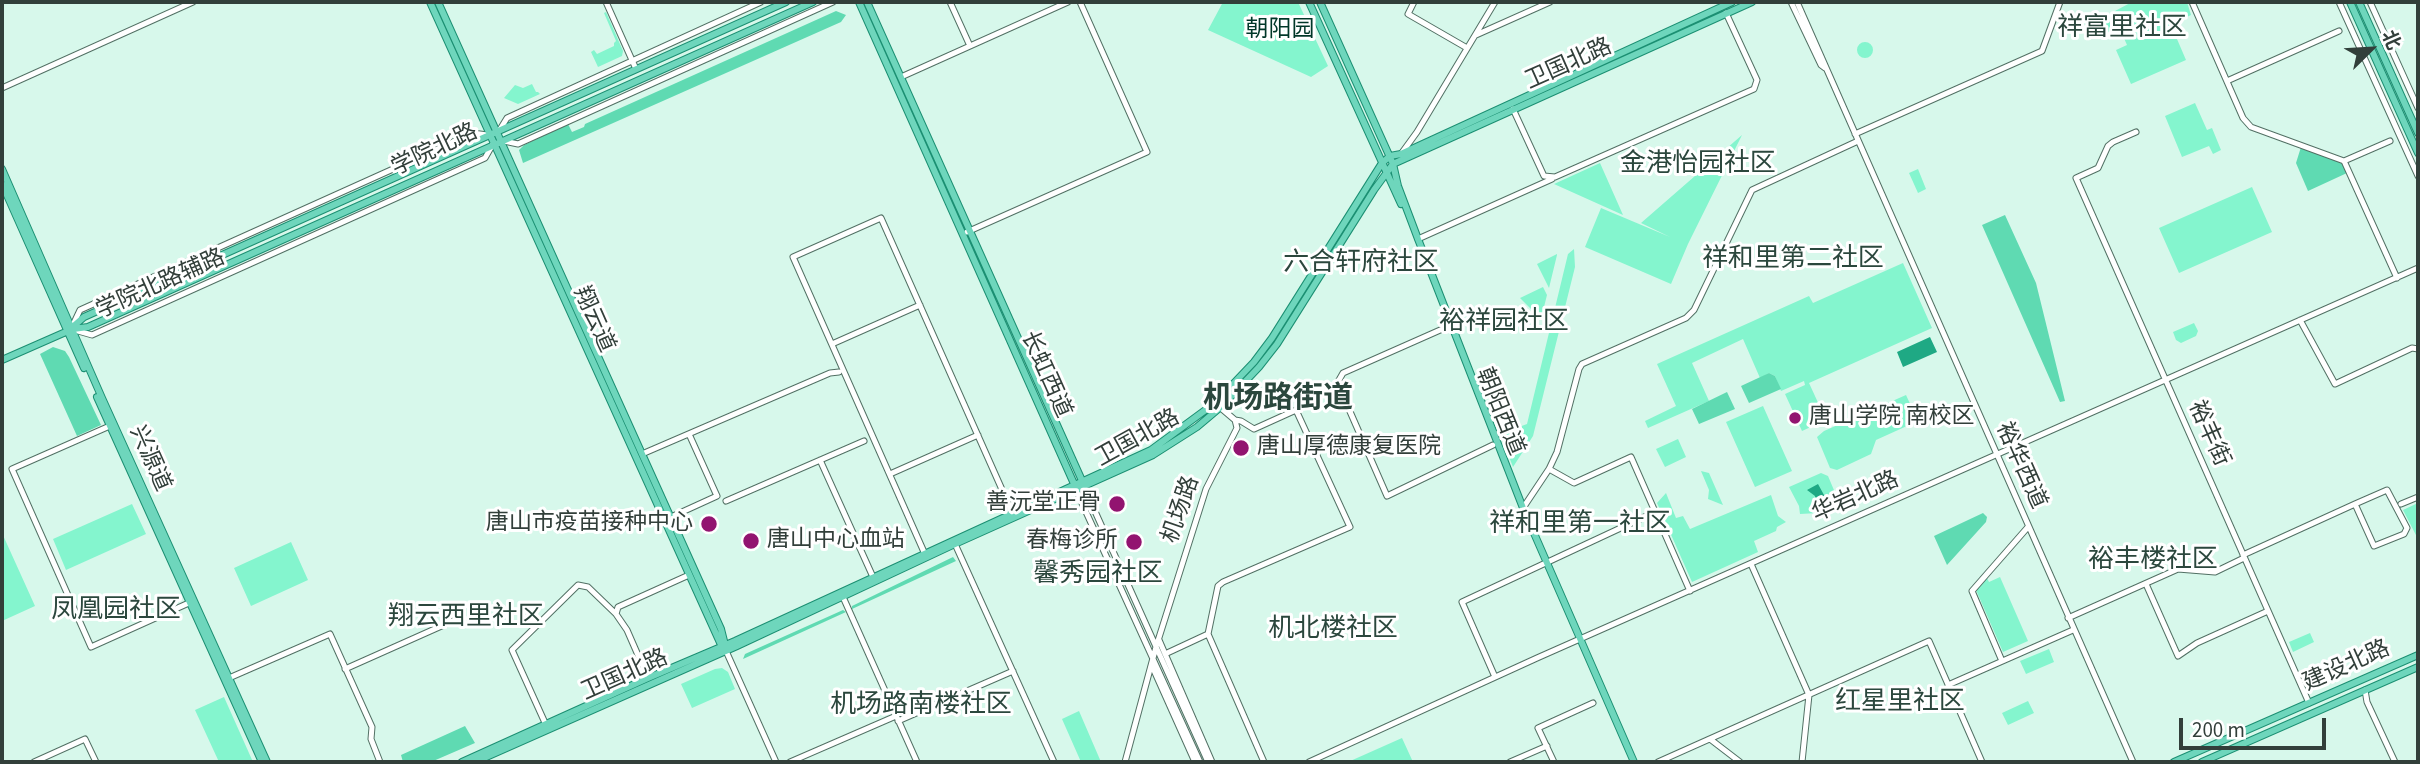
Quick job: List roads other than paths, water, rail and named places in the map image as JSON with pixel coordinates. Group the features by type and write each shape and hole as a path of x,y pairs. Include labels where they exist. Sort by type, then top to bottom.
{"main road":[{"name":"翔云道","path":"430,2 496,138 671,517 724,647"},
{"name":"翔云道","path":"438,2 688,575 724,647"},
{"name":"学院北路","path":"2,360 69,330 88,327 436,171 496,138 636,69 786,2"},
{"name":"学院北路","path":"69,330 84,317 242,247 813,2"},
{"name":"长虹西道","path":"859,2 1083,484"},
{"name":"长虹西道","path":"867,2 1075,487"},
{"name":"朝阳西道","path":"1309,2 1387,172 1493,445 1574,634 1634,762"},
{"name":"朝阳西道","path":"1320,2 1390,156 1418,239 1545,563"},
{"name":"卫国北路","path":"1219,405 1272,338 1382,163 1390,156 1401,154 1732,2"},
{"name":"卫国北路","path":"475,762 924,552 1012,512 1083,484 1151,450 1219,405 1259,367 1277,344 1393,164 1752,2"},
{"path":"2350,2 2418,153"},
{"path":"2359,2 2418,133"},
{"path":"670,54 674,63"},
{"name":"兴源道","path":"2,169 69,330"},
{"name":"兴源道","path":"2,184 264,762"},
{"path":"242,247 246,256"},
{"name":"卫国北路","path":"461,762 648,677 843,597 1075,487"},
{"name":"兴源道","path":"192,602 229,678 264,762"},
{"name":"建设北路","path":"2174,762 2418,655"},
{"name":"建设北路","path":"2202,762 2418,667"}],"street":[{"path":"2,88 193,2"},
{"path":"606,2 636,69"},
{"path":"759,3 507,118 496,138 518,144 833,2"},
{"path":"950,2 970,46"},
{"path":"901,77 1068,2"},
{"path":"966,232 1146,152 1080,2"},
{"path":"1414,2 1408,14 1467,48"},
{"path":"1401,154 1495,2"},
{"path":"1475,35 1549,2"},
{"name":"裕华西道","path":"1791,2 1821,65 1825,68"},
{"name":"裕华西道","path":"1797,2 2133,762"},
{"path":"1855,134 2042,51 2060,2"},
{"path":"2192,2 2242,118 2251,127 2344,161 2390,141"},
{"path":"2339,2 2418,176"},
{"path":"2370,2 2418,108"},
{"path":"757,14 759,3"},
{"path":"1418,239 1754,89 1758,80 1726,13"},
{"path":"2227,81 2339,31"},
{"path":"666,45 670,54"},
{"path":"674,63 678,71"},
{"path":"2397,86 2406,81"},
{"path":"1513,109 1544,176 1555,177"},
{"name":"裕丰街","path":"2136,132 2112,142 2098,168 2076,178 2309,703"},
{"name":"学院北路辅路","path":"473,133 496,138 485,158 439,178 92,335 69,330 80,310 148,278 473,133"},
{"path":"1523,508 1557,452 1578,369 1582,364 1686,318 1694,310 1752,190 1858,141"},
{"path":"2344,161 2397,278"},
{"path":"436,171 439,178"},
{"path":"924,552 793,257 881,218 1012,512"},
{"path":"238,238 242,247"},
{"path":"246,256 249,264"},
{"name":"华岩北路","path":"1309,762 2418,268"},
{"path":"148,278 151,288"},
{"path":"155,296 158,304"},
{"path":"832,344 920,306"},
{"path":"2300,320 2335,384 2412,348 2418,349"},
{"path":"1447,327 1343,373 1339,380 1341,391 1387,496 1493,445"},
{"path":"642,454 830,373 839,372"},
{"path":"1219,405 1235,420 1254,429 1296,410 1350,527 1218,586 1208,635 1264,762"},
{"name":"机场路","path":"1125,762 1206,489 1237,428 1235,420"},
{"path":"111,425 12,469 91,647 192,602"},
{"path":"671,517 717,496 689,434"},
{"path":"890,474 978,435"},
{"path":"726,501 864,441"},
{"path":"1549,469 1574,483 1631,457 1690,591"},
{"path":"820,460 873,577"},
{"name":"长虹西道","path":"1083,484 1210,762"},
{"name":"长虹西道","path":"1075,487 1197,762"},
{"path":"2068,618 2178,569 2215,572 2244,556 2355,504 2387,490 2407,528 2404,534 2374,546 2355,504"},
{"path":"2401,505 2418,497"},
{"path":"1495,677 1462,603 1655,512"},
{"path":"2002,662 1972,592 2028,527"},
{"path":"955,544 1054,762"},
{"path":"1751,564 1809,695 1802,762"},
{"path":"616,614 621,604 688,575"},
{"path":"2146,584 2178,656 2197,643 2268,611"},
{"path":"545,724 512,650 578,585 588,586 616,614 648,677"},
{"path":"843,597 917,762"},
{"path":"345,669 455,621"},
{"path":"1948,685 2073,630"},
{"path":"229,678 330,634 372,727 370,739 380,762"},
{"path":"1165,654 1208,635"},
{"path":"1658,762 1929,641 1982,762"},
{"path":"1158,644 1165,654 1210,762"},
{"name":"翔云道","path":"724,647 776,762"},
{"path":"790,762 1013,671"},
{"path":"2365,690 2367,702 2395,762"},
{"path":"1554,762 1538,728 1593,704"},
{"path":"34,762 86,739 96,762"},
{"path":"1710,739 1740,762"},
{"path":"1510,762 1547,746"}],"place":[{"name":"唐山学院 南校区","path":"1795,418"},
{"name":"唐山厚德康复医院","path":"1241,448"},
{"name":"善沅堂正骨","path":"1117,504"},
{"name":"唐山市疫苗接种中心","path":"709,524"},
{"name":"唐山中心血站","path":"751,541"},
{"name":"春梅诊所","path":"1134,542"}],"district":[{"name":"祥富里社区","path":"2122,29"},
{"name":"金港怡园社区","path":"1698,165"},
{"name":"祥和里第二社区","path":"1793,260"},
{"name":"六合轩府社区","path":"1361,264"},
{"name":"裕祥园社区","path":"1504,323"},
{"name":"机场路街道","path":"1278,400"},
{"name":"祥和里第一社区","path":"1580,525"},
{"name":"裕丰楼社区","path":"2153,561"},
{"name":"馨秀园社区","path":"1098,575"},
{"name":"凤凰园社区","path":"116,611"},
{"name":"翔云西里社区","path":"466,618"},
{"name":"机北楼社区","path":"1333,630"},
{"name":"红星里社区","path":"1900,703"},
{"name":"机场路南楼社区","path":"921,706"}],"park label":[{"name":"朝阳园","path":"1280,31"}]}
